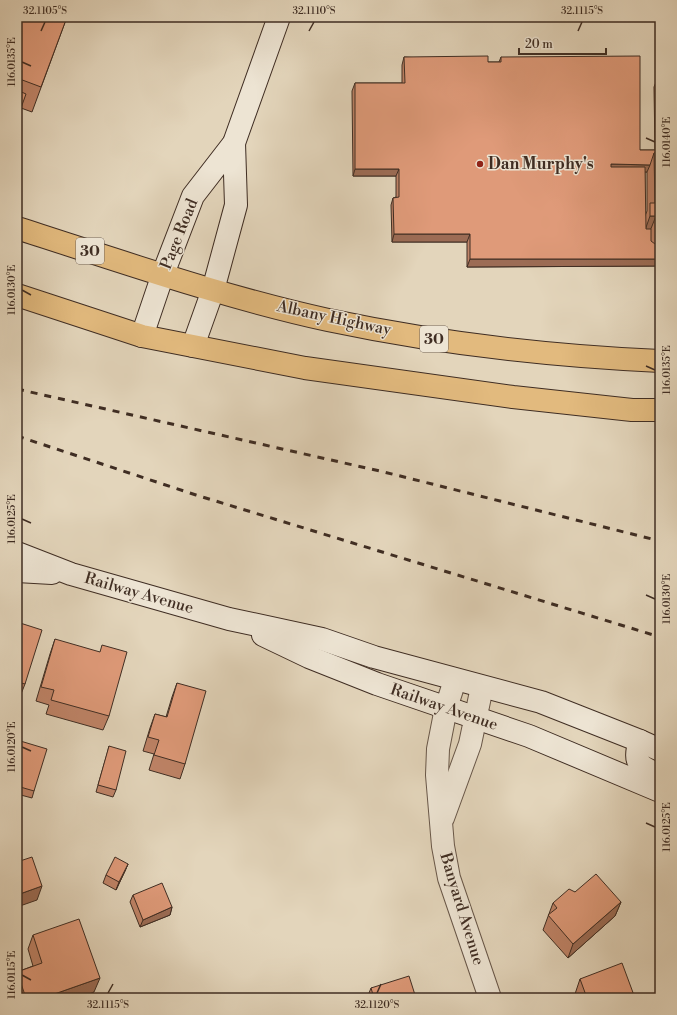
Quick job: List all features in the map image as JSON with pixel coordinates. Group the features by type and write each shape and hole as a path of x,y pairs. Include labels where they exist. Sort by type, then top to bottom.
{"highway":[{"name":"Albany Highway","path":"17,228 213,290 328,320 441,340 545,353 660,361"},
{"path":"17,295 142,336 305,368 513,397 632,410 660,410"}],"main road":[{"name":"Page Road","path":"142,336 163,274 193,196 234,143 279,17"},
{"name":"Page Road","path":"193,346 213,290 236,205 234,143"},
{"name":"Railway Avenue","path":"17,553 71,574 229,619 322,639 374,657 541,702 640,740 660,750"},
{"name":"Railway Avenue","path":"17,571 71,574"},
{"name":"Railway Avenue","path":"229,619 309,657 377,684 529,736 660,791"},
{"name":"Banyard Avenue","path":"456,680 446,708 441,730 438,762 438,797 442,819 443,846 449,878 490,998"},
{"name":"Banyard Avenue","path":"442,819 462,770 476,718 482,687"},
{"path":"640,740 636,754 638,762 644,768 660,776"}],"building":[{"path":"17,17 67,17 41,87 17,78"},
{"name":"Dan Murphy's","path":"488,56 488,62 501,62 501,57 640,56 640,150 657,150 657,153 654,153 650,165 611,164 611,167 645,167 646,229 651,229 651,241 655,244 660,244 660,259 470,259 470,234 394,234 393,198 399,197 399,169 355,169 355,83 405,83 404,57"},
{"path":"17,90 26,94 17,119"},
{"path":"660,152 660,232 656,228 656,216 650,216 650,203 655,203 654,153"},
{"path":"17,622 42,630 25,684 17,682"},
{"path":"55,639 100,652 102,645 127,652 109,716 51,700 54,690 41,687"},
{"path":"177,683 206,691 185,764 154,755 159,740 148,737 155,714 167,717"},
{"path":"17,740 47,749 34,791 17,786"},
{"path":"109,746 126,751 116,790 98,785"},
{"path":"32,857 42,886 17,895 17,862"},
{"path":"115,857 128,864 119,882 106,875"},
{"path":"596,874 621,902 573,944 548,915 557,908 553,903 569,889 575,892"},
{"path":"162,883 172,907 143,920 133,895"},
{"path":"79,919 100,978 43,998 26,998 17,972 42,963 33,935"},
{"path":"622,963 635,998 587,998 580,979"},
{"path":"409,976 416,998 374,998 371,988"}],"railway":[{"path":"17,389 384,472 660,541"},
{"path":"17,436 196,495 660,637"}],"place":[{"name":"Dan Murphy's","path":"480,164"}]}
